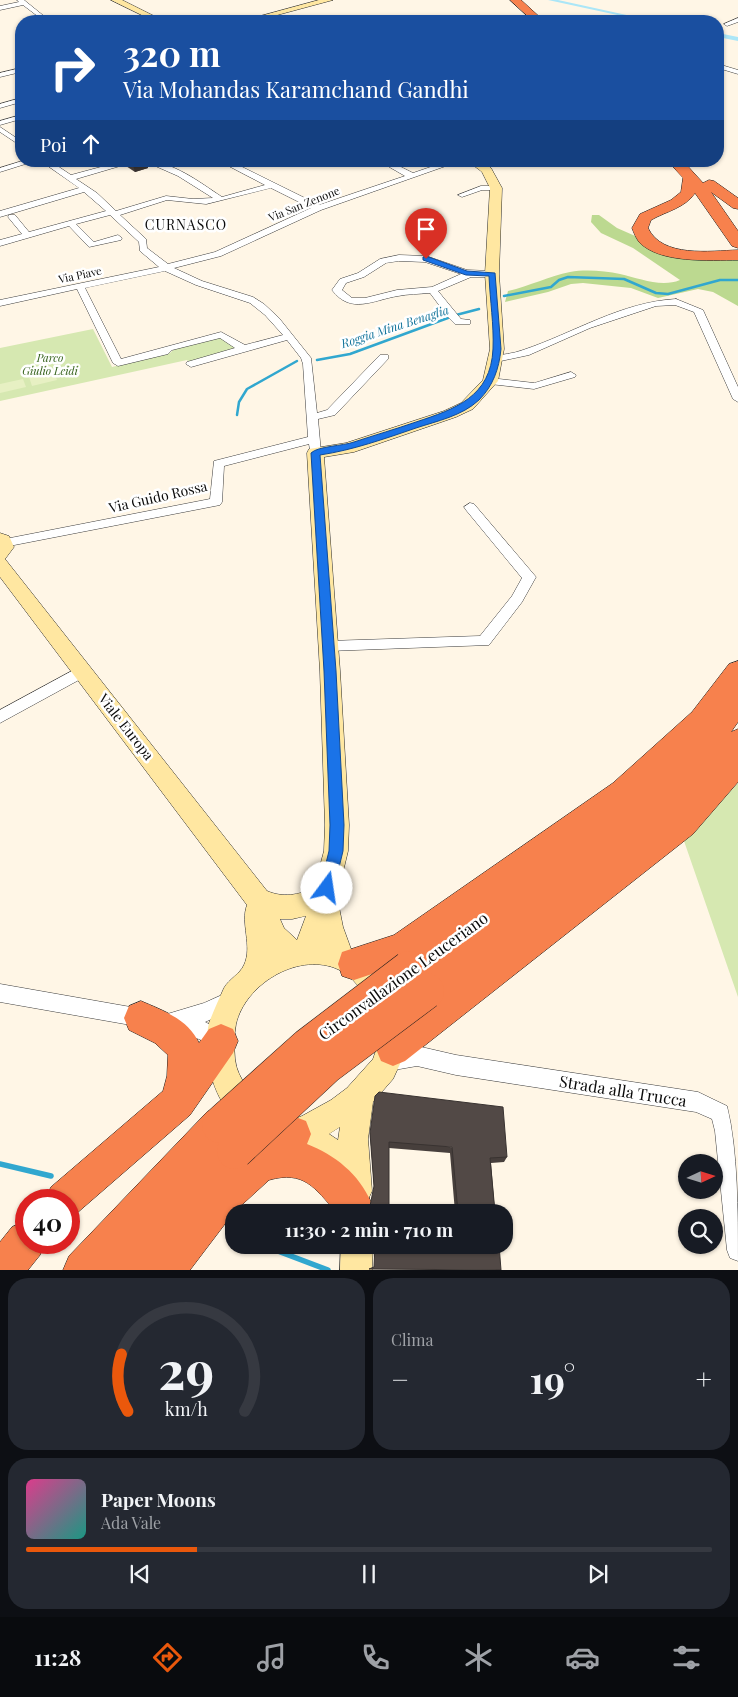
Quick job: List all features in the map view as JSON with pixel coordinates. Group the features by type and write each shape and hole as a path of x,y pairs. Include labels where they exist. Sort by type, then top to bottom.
{"highway":[{"path":"503,0 519,5"},
{"path":"507,0 519,5 532,15"},
{"path":"688,169 738,205"},
{"path":"688,169 690,190 685,198 645,217 640,228 642,234 651,243 679,254 736,243"},
{"path":"688,169 714,206 736,243"},
{"path":"710,184 736,243"},
{"path":"659,209 696,211 712,217 736,243"},
{"path":"347,960 403,948 623,792 702,720 738,671"},
{"name":"Circonvallazione Leuceriano","path":"122,1270 239,1147 418,980 647,798 691,757 727,718 738,702"},
{"name":"Circonvallazione Leuceriano","path":"418,980 664,815 723,759 738,741"},
{"path":"390,1055 683,825 738,762"},
{"path":"155,1020 184,1047 187,1056 187,1068 177,1102"},
{"path":"77,1189 177,1102 221,1041"},
{"path":"239,1147 293,1134"},
{"path":"239,1147 287,1159 308,1161 322,1169 350,1204"},
{"path":"165,1270 202,1220 240,1181 239,1147"},
{"name":"Circonvallazione Leuceriano","path":"83,1270 239,1147"},
{"path":"2,1270 15,1254"}],"street":[{"path":"115,0 146,15"},
{"path":"270,15 329,0"},
{"path":"0,8 22,2 39,15"},
{"path":"727,24 738,20"},
{"path":"724,68 738,72"},
{"path":"0,75 15,71"},
{"path":"0,106 15,102"},
{"path":"0,123 15,119"},
{"path":"0,129 7,136"},
{"path":"0,170 15,166"},
{"path":"54,167 84,189 143,241 143,249 165,268 254,302 266,311 306,358 310,381 315,446 337,825 336,851 325,896 299,952"},
{"path":"69,178 110,167"},
{"path":"161,167 181,174 220,198"},
{"path":"234,167 318,208"},
{"path":"395,167 412,176"},
{"name":"Via San Zenone","path":"165,268 218,254 318,208 440,167"},
{"path":"315,446 348,448 450,414 467,406 490,381 497,349 492,274 496,188 491,176 482,167"},
{"path":"0,243 166,198 174,197 195,203 270,186"},
{"path":"462,195 481,188 496,188"},
{"path":"0,214 84,189"},
{"path":"12,217 28,236"},
{"path":"71,224 92,245 118,238"},
{"path":"474,274 460,277 432,290 399,292 366,302 348,300 340,295 337,290 343,281 383,262 398,258 426,259 459,271 474,274 492,274"},
{"name":"Via Piave","path":"0,303 165,268"},
{"path":"80,286 118,363 221,335 244,350"},
{"path":"432,290 449,314 458,322 467,322"},
{"path":"496,358 525,353 587,326 655,303 676,302 698,310 738,399"},
{"path":"190,364 289,336"},
{"path":"312,417 331,413 384,357"},
{"path":"490,381 534,386 571,376"},
{"name":"Via Guido Rossa","path":"1,550 216,502 218,464 315,446"},
{"path":"328,646 484,641 517,599 529,577 470,507"},
{"name":"Viale Europa","path":"1,550 82,671 255,895 275,937 299,952"},
{"path":"0,717 82,671"},
{"path":"255,895 269,904 285,908 302,907 325,896"},
{"name":"Viale Europa","path":"255,895 260,940 260,955 256,972"},
{"path":"325,896 330,928 347,960"},
{"path":"293,1134 306,1130 329,1118 360,1095 390,1055 393,1027 385,998 372,979 347,960 324,952 299,952 275,960 256,972 244,983 234,998 223,1025 221,1041 225,1075 238,1101 245,1110 277,1130 320,1143 335,1158 344,1172 353,1204"},
{"path":"0,993 202,1030 221,1041"},
{"path":"155,1020 206,1012 234,998"},
{"name":"Strada alla Trucca","path":"390,1055 400,1057 417,1056 456,1065 698,1102 720,1114 725,1131 738,1250"},
{"path":"354,1204 353,1140 360,1095"},
{"path":"356,1270 357,1254"}],"green space":[{"path":"592,215 599,215 617,228 642,239 654,248 738,259 738,306 713,292 698,289 658,298 631,288 583,283 571,284 548,292 505,302 508,291 576,271 608,272 658,283 680,280 633,248 601,233 591,222"},
{"name":"Parco Giulio Leidi","path":"93,329 112,367 170,353 175,348 219,337 238,348 189,362 187,360 0,401 0,348"},
{"path":"54,371 57,380 32,386 29,377"},
{"path":"23,379 26,387 0,393 0,384"},
{"path":"738,783 738,997 684,841"}],"building":[{"path":"379,1092 503,1107 507,1157 490,1158 494,1204 457,1204 452,1147 389,1142 389,1204 370,1204 374,1186 370,1133 375,1096"},
{"path":"375,1254 500,1254 501,1270 369,1269 374,1267"}],"waterway":[{"path":"551,0 622,15"},
{"path":"724,36 738,39"},
{"name":"Roggia Mina Benaglia","path":"504,296 551,287 559,280 568,277 624,279 656,293 668,294 720,280 738,280"},
{"name":"Roggia Mina Benaglia","path":"317,360 350,354 456,315 479,309"},
{"name":"Roggia Mina Benaglia","path":"237,415 239,402 247,389 297,361"},
{"path":"0,1164 51,1176"},
{"path":"286,1254 328,1270"}],"district":[{"name":"CURNASCO","path":"186,225"}],"route":[{"path":"327,888 336,851 337,825 330,671 315,453 348,448 450,414 467,406 490,381 496,358 492,274 466,273 426,259"}]}
